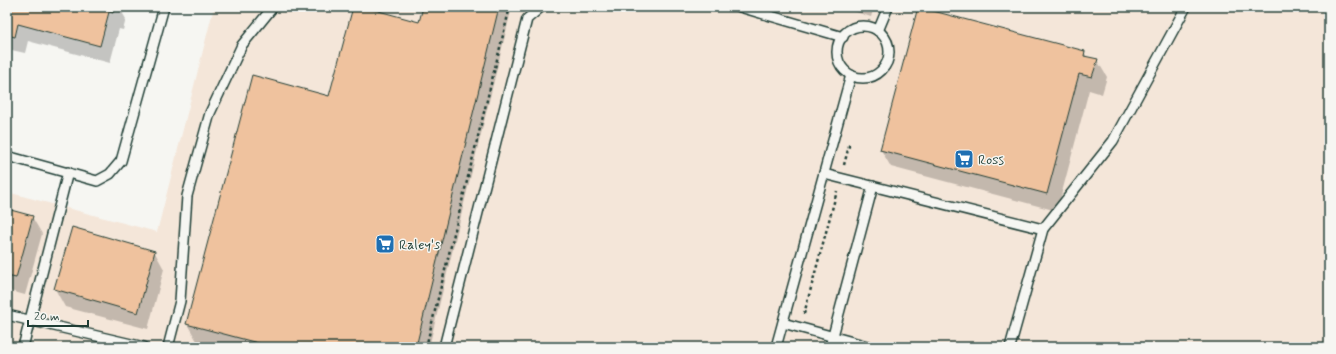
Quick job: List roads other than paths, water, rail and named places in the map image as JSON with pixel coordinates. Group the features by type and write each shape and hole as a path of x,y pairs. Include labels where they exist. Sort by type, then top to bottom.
{"lane":[{"path":"7,156 96,181 110,174 121,161 164,7"},
{"path":"168,347 180,301 187,196 210,113 242,45 273,7"},
{"path":"444,347 527,19 541,7"},
{"path":"740,7 843,37"},
{"path":"878,31 888,7"},
{"path":"1010,347 1043,230 1113,141 1186,7"},
{"path":"856,28 871,28 878,31 888,45 889,54 885,66 876,75 868,78 851,75 840,65 838,58 839,43 843,37 856,28"},
{"path":"776,347 851,75"},
{"path":"23,347 68,172"},
{"path":"824,174 1043,230"},
{"path":"830,347 873,186"},
{"path":"7,315 144,347"},
{"path":"783,323 871,347"}],"place":[{"name":"Ross","path":"964,159"},
{"name":"Raley's","path":"385,244"}]}
